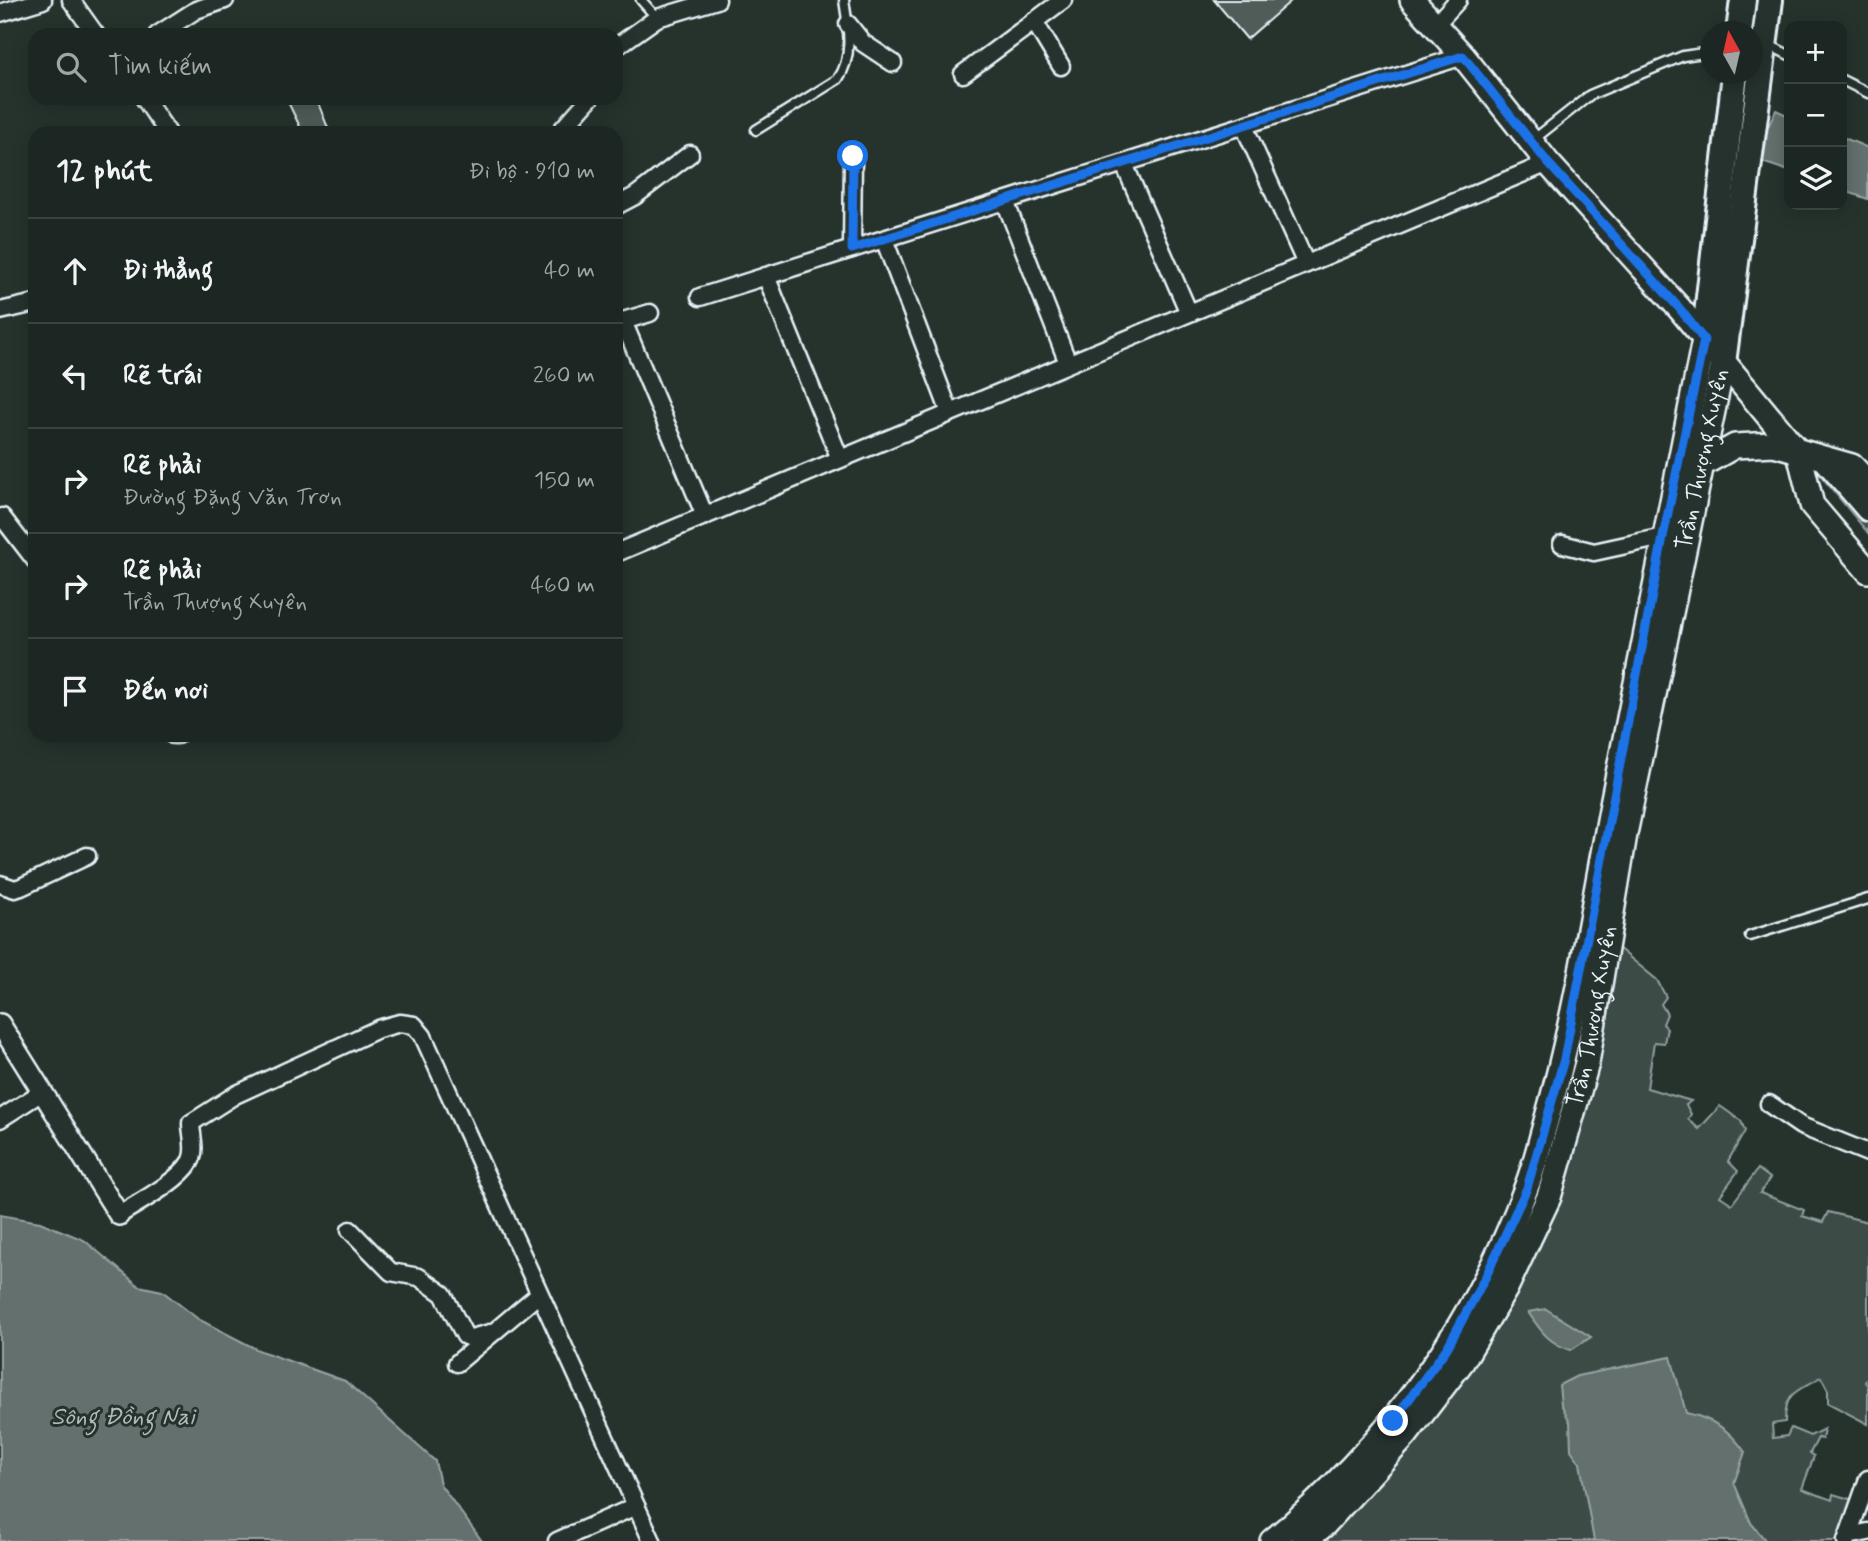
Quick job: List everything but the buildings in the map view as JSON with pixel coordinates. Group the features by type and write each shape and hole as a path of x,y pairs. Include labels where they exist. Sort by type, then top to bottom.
{"main road":[{"path":"1412,0 1463,56 1548,163 1680,309 1868,548"},
{"path":"1741,21 1743,0"},
{"name":"Trần Thượng Xuyên","path":"1763,28 1770,0"},
{"name":"Trần Thượng Xuyên","path":"1272,1541 1308,1511 1393,1421 1447,1348 1486,1276 1527,1188 1564,1059 1663,537 1704,340 1734,84"},
{"name":"Trần Thượng Xuyên","path":"1304,1541 1324,1525 1406,1435 1462,1362 1506,1288 1549,1197 1587,1062 1625,834 1723,363 1754,84"},
{"path":"1701,466 1735,446 1774,444 1801,463 1812,505 1868,571"},
{"path":"1801,463 1825,459 1852,466 1868,483"},
{"path":"1825,459 1868,509"}],"street":[{"path":"0,13 43,0"},
{"path":"71,0 91,28"},
{"path":"168,28 195,10 225,0"},
{"path":"623,42 657,18 717,0"},
{"path":"963,74 1063,0"},
{"path":"1435,25 1458,0"},
{"path":"1034,21 1062,66"},
{"path":"848,24 863,43 893,64"},
{"path":"700,297 1463,56"},
{"path":"149,105 163,126"},
{"path":"565,126 584,105"},
{"path":"1244,126 1306,264"},
{"path":"623,202 690,154"},
{"path":"852,249 853,156"},
{"path":"1124,163 1189,313"},
{"path":"623,550 1548,163"},
{"path":"1005,201 1068,363"},
{"path":"884,239 950,412"},
{"path":"766,276 840,459"},
{"path":"0,311 28,305"},
{"path":"623,321 650,313"},
{"path":"623,329 705,516"},
{"path":"2,517 28,551"},
{"path":"1562,544 1594,552 1663,537"},
{"path":"0,884 15,889 22,887 87,856"},
{"path":"0,1024 119,1215 165,1185 191,1161 194,1149 191,1124 200,1114 377,1029 400,1023 414,1025 424,1036 652,1541"},
{"path":"0,1119 42,1092"},
{"path":"1769,1104 1801,1126 1868,1153"},
{"path":"350,1230 391,1272 419,1277 443,1294 465,1336 471,1338 494,1332"},
{"path":"457,1363 539,1294"},
{"path":"1847,1539 1868,1479"},
{"path":"557,1541 636,1506"},
{"path":"1847,1539 1868,1532"}],"lane":[{"path":"641,0 657,18"},
{"path":"756,130 838,79 848,56 848,24 844,0"},
{"path":"1763,45 1784,53"},
{"path":"1531,141 1590,95 1683,56 1700,53"},
{"path":"1847,82 1868,93"},
{"path":"1750,936 1868,899"}],"shaded area":[{"path":"1812,465 1820,467 1868,523 1868,533"},
{"path":"1617,947 1657,980 1666,997 1661,1004 1667,1014 1663,1024 1667,1028 1664,1043 1654,1042 1647,1088 1691,1101 1686,1105 1691,1114 1688,1119 1699,1129 1720,1106 1741,1121 1745,1131 1728,1161 1738,1171 1720,1196 1732,1204 1758,1169 1770,1178 1760,1193 1804,1210 1802,1216 1823,1222 1828,1212 1868,1222 1868,1378 1865,1382 1868,1385 1868,1424 1828,1403 1828,1390 1821,1377 1799,1389 1790,1398 1785,1422 1772,1424 1773,1438 1787,1436 1791,1428 1810,1436 1824,1429 1822,1439 1818,1438 1810,1453 1814,1456 1802,1489 1832,1500 1833,1494 1853,1500 1840,1541 1320,1541 1516,1292"}],"water":[{"path":"1776,110 1784,114 1784,169 1753,159"},
{"path":"1847,139 1868,148 1868,199 1847,192"},
{"name":"Sông Đồng Nai","path":"0,1215 40,1222 84,1240 139,1286 162,1291 198,1319 258,1350 345,1381 435,1461 440,1484 482,1541 0,1541"},
{"path":"1546,1309 1591,1337 1571,1350 1557,1344 1541,1330 1528,1312"},
{"path":"1671,1357 1686,1413 1720,1426 1745,1452 1734,1483 1751,1523 1766,1541 1594,1541 1580,1463 1571,1450 1570,1422 1561,1404 1559,1385 1577,1376"}],"route":[{"path":"853,156 852,249 1463,56 1548,163 1680,309 1704,340 1663,537 1564,1059 1527,1188 1486,1276 1447,1348 1393,1421"}]}
